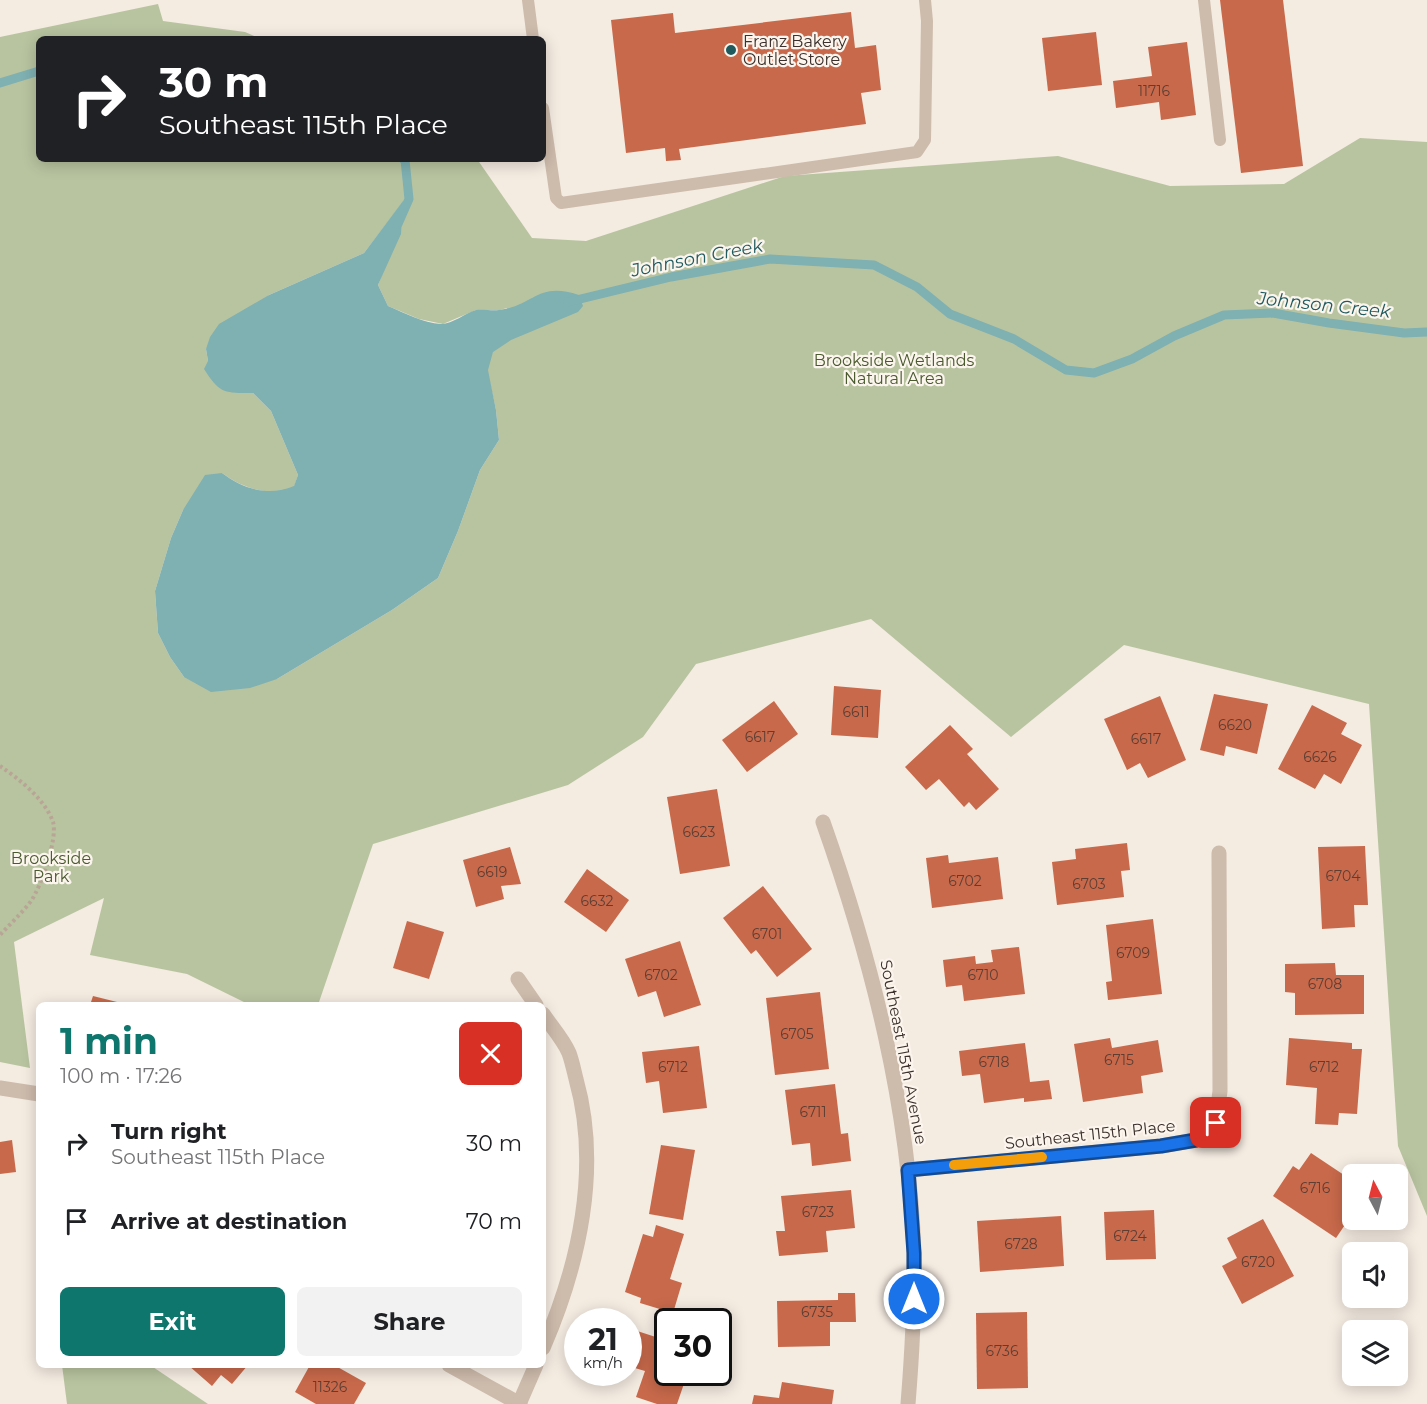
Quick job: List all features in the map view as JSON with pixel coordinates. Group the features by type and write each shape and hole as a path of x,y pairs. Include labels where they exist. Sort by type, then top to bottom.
{"street":[{"name":"Southeast 115th Avenue","path":"823,822 847,890 871,972 894,1080 908,1170 914,1253 913,1344 908,1404"},
{"name":"Southeast 115th Place","path":"908,1170 1161,1146 1196,1140 1216,1123 1220,1091 1219,853"},
{"path":"518,979 535,1002"},
{"path":"546,1019 568,1052 580,1095 587,1140 584,1201 573,1262 555,1321 546,1341"},
{"path":"0,1088 36,1094"},
{"path":"454,1368 520,1404 535,1368"}],"lane":[{"path":"546,129 556,198 561,203 917,152 925,140 927,21 925,0"},
{"path":"1204,0 1220,140"},
{"path":"532,1 533,36"}],"path":[{"path":"0,766 31,789 50,817 54,830 48,859 31,901 0,935"}],"green space":[{"name":"Brookside Wetlands Natural Area","path":"158,4 163,21 245,32 254,36 36,36 36,162 479,162 532,238 586,241 785,176 1058,156 1170,186 1284,184 1360,138 1427,142 1427,1216 1408,1170 1408,1164 1405,1164 1398,1146 1369,704 1124,645 1011,737 871,619 696,664 643,737 568,785 373,844 319,1002 244,1002 187,974 90,955 104,898 14,942 30,1068 0,1062 0,37","holes":["403,202 386,265 378,285 388,306 419,319 443,324 476,310 507,308 487,369 496,410 499,440 480,470 438,578 392,610 277,679 184,677 170,657 158,633 155,591 171,538 183,510 222,473 248,487 266,491 294,487 298,475 271,411 253,393 208,361 206,349 269,295 364,253"]},
{"path":"62,1368 154,1368 208,1404 67,1404"}],"water":[{"path":"403,201 401,234 378,285 388,306 421,320 441,324 476,310 511,308 536,296 554,291 579,295 583,306 578,312 511,340 493,352 488,370 499,440 480,470 438,578 392,610 277,679 250,688 211,692 184,677 170,657 158,633 155,591 171,538 183,510 205,475 222,473 247,487 275,491 294,486 298,475 271,411 253,393 235,393 219,388 204,369 208,361 206,349 210,337 219,324 269,295 364,253"}],"building":[{"path":"1220,0 1283,0 1303,166 1241,173"},
{"path":"851,12 855,48 876,45 881,90 861,93 866,124 679,149 681,160 666,161 665,148 626,153 611,20 673,13 675,33"},
{"path":"1096,32 1102,85 1048,91 1042,38"},
{"path":"1187,42 1196,115 1161,120 1159,102 1116,108 1113,81 1152,76 1148,47"},
{"path":"834,686 881,690 878,738 831,735"},
{"path":"1214,694 1268,704 1257,754 1226,746 1224,756 1200,750"},
{"path":"1160,696 1186,760 1148,778 1140,763 1127,770 1104,719"},
{"path":"774,701 798,734 747,772 722,740"},
{"path":"1312,705 1347,723 1341,734 1362,745 1341,784 1324,774 1315,789 1278,769"},
{"path":"950,725 973,749 967,754 999,789 976,810 969,802 964,807 939,779 926,790 905,767"},
{"path":"717,789 730,866 680,874 667,797"},
{"path":"1127,843 1130,870 1121,871 1124,897 1057,905 1052,862 1076,859 1075,849"},
{"path":"1365,846 1368,905 1354,905 1355,927 1322,929 1318,847"},
{"path":"510,847 521,884 501,886 504,899 476,907 463,860"},
{"path":"948,855 949,863 998,857 1003,899 932,908 926,858"},
{"path":"587,869 629,900 606,932 564,902"},
{"path":"763,886 812,949 777,977 756,950 751,954 723,918"},
{"path":"1153,919 1162,994 1108,1000 1106,982 1112,981 1106,925"},
{"path":"407,921 444,932 429,979 393,968"},
{"path":"680,941 701,1005 664,1017 656,991 638,997 625,959"},
{"path":"1019,947 1025,994 964,1001 962,985 946,987 943,960 975,956 976,964 993,962 991,950"},
{"path":"1335,963 1336,975 1364,975 1364,1014 1295,1015 1295,993 1285,992 1285,964"},
{"path":"820,992 829,1069 775,1075 766,998"},
{"path":"93,996 117,1002 91,1002"},
{"path":"1110,1038 1112,1048 1158,1040 1163,1072 1141,1076 1143,1093 1083,1102 1074,1044"},
{"path":"1289,1038 1352,1043 1352,1049 1362,1049 1357,1114 1339,1113 1338,1125 1315,1124 1317,1088 1286,1085"},
{"path":"1025,1043 1030,1082 1049,1080 1052,1099 1024,1102 1024,1098 984,1103 980,1074 962,1076 959,1051"},
{"path":"699,1046 707,1108 663,1113 659,1081 646,1083 642,1052"},
{"path":"835,1084 841,1134 848,1133 851,1161 812,1166 810,1143 792,1145 785,1090"},
{"path":"12,1140 16,1172 0,1174 0,1142"},
{"path":"661,1145 695,1150 683,1220 649,1214"},
{"path":"1311,1153 1342,1174 1342,1229 1336,1238 1273,1196 1293,1166 1299,1170"},
{"path":"851,1190 855,1228 826,1231 828,1252 779,1256 776,1231 785,1231 781,1196"},
{"path":"1154,1210 1156,1259 1106,1260 1104,1212"},
{"path":"1061,1216 1064,1266 980,1272 977,1221"},
{"path":"1263,1219 1294,1276 1242,1304 1222,1266 1237,1258 1227,1238"},
{"path":"656,1225 684,1234 670,1279 682,1283 674,1308 656,1308 640,1303 641,1298 625,1292 643,1234 653,1237"},
{"path":"838,1293 855,1293 856,1322 830,1322 830,1346 778,1347 777,1301 838,1300"},
{"path":"1027,1312 1028,1388 977,1389 976,1313"},
{"path":"642,1333 654,1336 654,1386 683,1386 677,1404 657,1404 636,1397 640,1386 642,1386 645,1371 642,1370"},
{"path":"191,1368 245,1368 232,1384 221,1375 212,1386"},
{"path":"308,1368 339,1368 366,1383 354,1404 316,1404 295,1392"},
{"path":"782,1382 834,1390 832,1404 752,1404 754,1395 779,1398"}],"waterway":[{"name":"Johnson Creek","path":"0,83 36,72"},
{"name":"Johnson Creek","path":"398,224 409,199 405,162"},
{"name":"Johnson Creek","path":"568,302 671,277 770,259 874,265 917,287 950,314 1014,339 1066,370 1094,373 1132,359 1174,336 1224,315 1273,313 1404,333 1427,332"}],"slow traffic":[{"path":"954,1165 1042,1157"}],"place":[{"name":"Franz Bakery Outlet Store","path":"731,50"}],"route":[{"path":"914,1299 914,1253 908,1170 1161,1146 1196,1140 1216,1123"}],"park label":[{"name":"Brookside Park","path":"51,867"}]}
